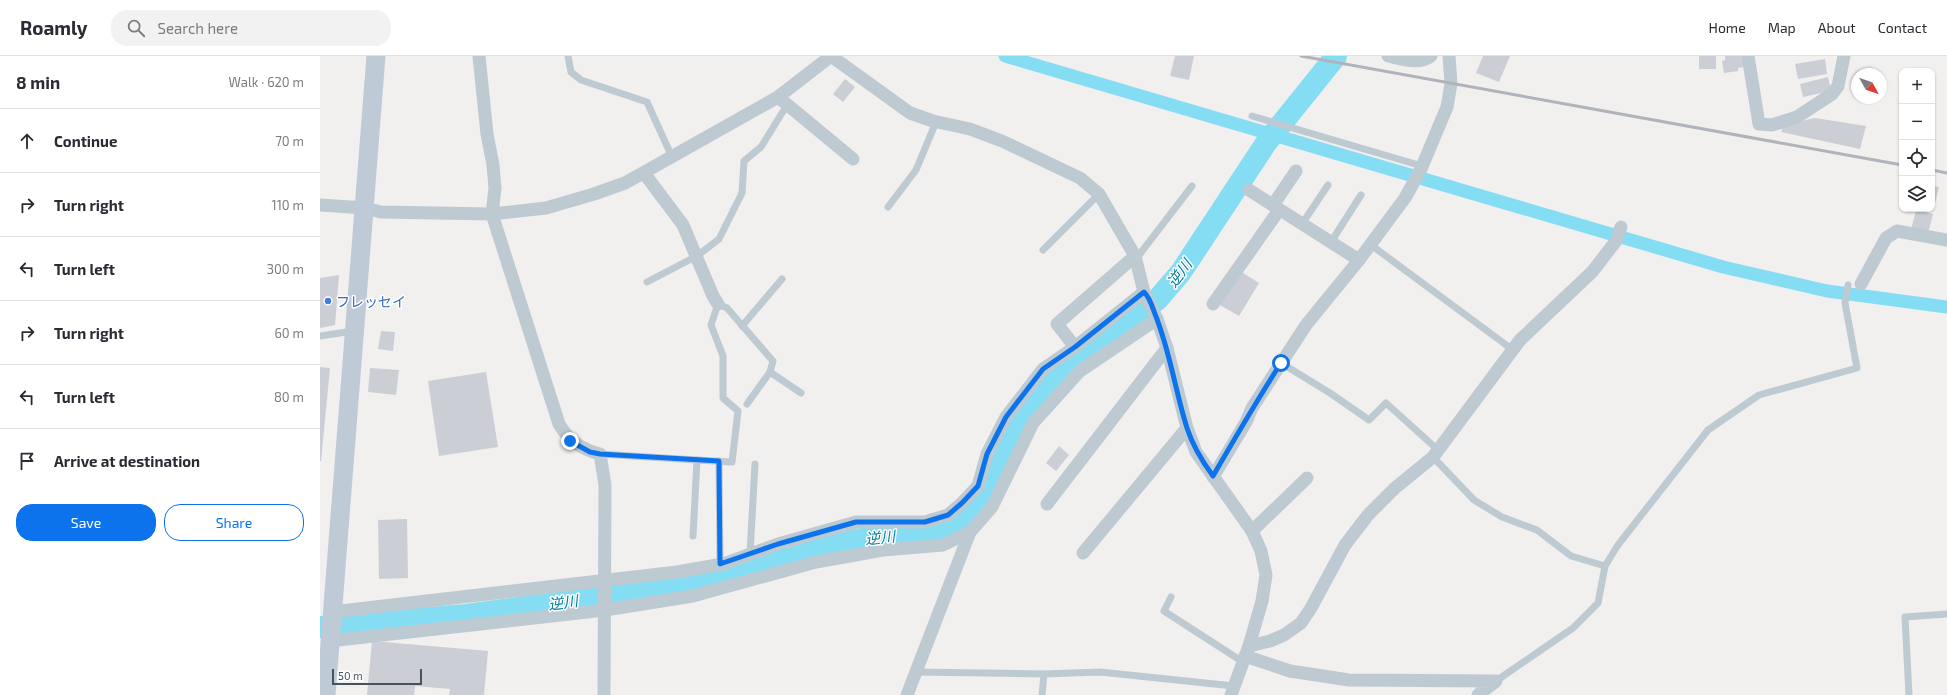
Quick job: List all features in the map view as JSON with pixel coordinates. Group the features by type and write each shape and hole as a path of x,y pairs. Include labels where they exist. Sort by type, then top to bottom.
{"street":[{"path":"326,695 376,56"},
{"path":"479,56 487,134 493,165 495,188 492,214 560,424 570,441 590,452 600,454 604,485 604,695"},
{"path":"320,205 365,208 380,212 492,214 546,208 625,183 672,157 783,101 831,56 910,113 936,122 970,129 1002,141 1080,178 1099,194 1135,258 1146,294 1156,315 1167,348 1187,428 1196,452 1252,531 1261,551 1266,575 1262,601 1246,655 1232,690"},
{"path":"1388,56 1413,61 1424,60 1431,56"},
{"path":"1213,476 1246,422 1252,408 1306,325 1371,245 1405,198 1422,167 1447,107 1451,84 1449,56"},
{"path":"1748,56 1759,124 1772,125 1797,117 1832,94 1838,86 1844,56"},
{"path":"783,101 853,159"},
{"path":"1213,304 1276,207 1296,171"},
{"path":"644,173 683,225 713,296 718,304"},
{"path":"1249,190 1359,260"},
{"path":"1852,285 1886,238 1896,231 1947,240"},
{"path":"1246,655 1301,623 1311,608 1345,545 1368,515 1395,488 1435,454 1520,340 1592,272 1619,233"},
{"path":"1075,347 1057,324 1135,258"},
{"path":"332,613 605,584 720,564 856,522 925,522 948,515 978,486 987,454 1006,417 1043,369 1146,294"},
{"path":"907,695 970,532 992,507 1033,422 1080,371 1156,315"},
{"path":"1048,504 1167,348"},
{"path":"1083,553 1187,428"},
{"path":"1252,531 1307,478"},
{"path":"330,641 693,596 816,562 883,550 943,545 970,532"},
{"path":"1246,655 1290,671 1349,680 1496,680"},
{"path":"1478,695 1496,680"}],"lane":[{"path":"568,56 571,72 580,80 647,102 672,157"},
{"path":"648,282 697,256 720,239 742,193 744,161 761,147 783,101"},
{"path":"1252,116 1422,167"},
{"path":"888,207 916,170 936,122"},
{"path":"1302,224 1328,185"},
{"path":"1135,258 1192,186"},
{"path":"1043,250 1099,194"},
{"path":"1331,242 1361,195"},
{"path":"1371,245 1513,350"},
{"path":"742,326 782,280"},
{"path":"1496,680 1573,628 1598,603 1605,566 1618,546 1708,430 1759,395 1857,368 1845,301 1852,285"},
{"path":"600,454 732,462 738,411 723,398 723,356 711,325 718,304 727,308 773,361 770,372 747,404"},
{"path":"320,336 355,330"},
{"path":"1281,363 1330,393 1369,420 1386,403 1435,454 1474,500 1502,517 1537,530 1571,556 1605,566"},
{"path":"770,372 801,393"},
{"path":"693,536 697,460"},
{"path":"719,461 720,564"},
{"path":"750,554 755,464"},
{"path":"1171,597 1164,611 1246,655"},
{"path":"1908,695 1906,617 1947,614"},
{"path":"917,672 1044,674 1100,672 1232,690"},
{"path":"1042,695 1044,674"}],"building":[{"path":"1175,56 1194,56 1189,80 1170,76"},
{"path":"1483,56 1510,56 1499,82 1476,73"},
{"path":"1699,56 1716,56 1716,69 1699,69"},
{"path":"1725,56 1742,56 1744,67 1738,68 1738,71 1724,73 1722,61 1725,60"},
{"path":"1825,59 1827,74 1798,79 1795,64"},
{"path":"1828,77 1831,91 1803,97 1800,84"},
{"path":"845,79 855,87 843,102 833,94"},
{"path":"1815,118 1866,126 1860,149 1781,132 1784,125"},
{"path":"1935,186 1939,187 1935,203"},
{"path":"1916,212 1933,214 1928,234 1911,230"},
{"path":"1240,271 1259,283 1239,316 1220,305"},
{"name":"フレッセイ","path":"339,275 335,325 320,328 320,278"},
{"path":"381,331 395,332 393,351 378,349"},
{"path":"320,367 330,368 321,461 320,461"},
{"path":"370,368 399,370 396,395 368,392"},
{"path":"486,372 498,447 439,456 428,381"},
{"path":"1059,446 1069,455 1056,471 1046,463"},
{"path":"407,519 408,578 379,579 378,520"},
{"path":"372,641 488,651 484,695 449,695 450,689 415,686 414,695 367,695"}],"waterway":[{"path":"1005,56 1723,267 1827,291 1947,307"},
{"name":"逆川","path":"320,627 466,615 678,586 819,547 876,536 932,534 950,527 966,517 982,496 1017,423 1054,378 1157,300 1181,272 1266,143 1336,56"}],"railway":[{"path":"1301,56 1899,164"},
{"path":"1935,171 1947,173"}],"place":[{"name":"フレッセイ","path":"328,301"}],"route":[{"path":"570,441 590,452 600,454 719,461 720,564 723,564 778,544 856,522 925,522 948,515 978,486 987,454 1006,417 1043,369 1075,347 1144,292 1147,295 1157,319 1167,348 1187,428 1196,452 1213,476 1238,436 1252,408 1281,363"}]}
